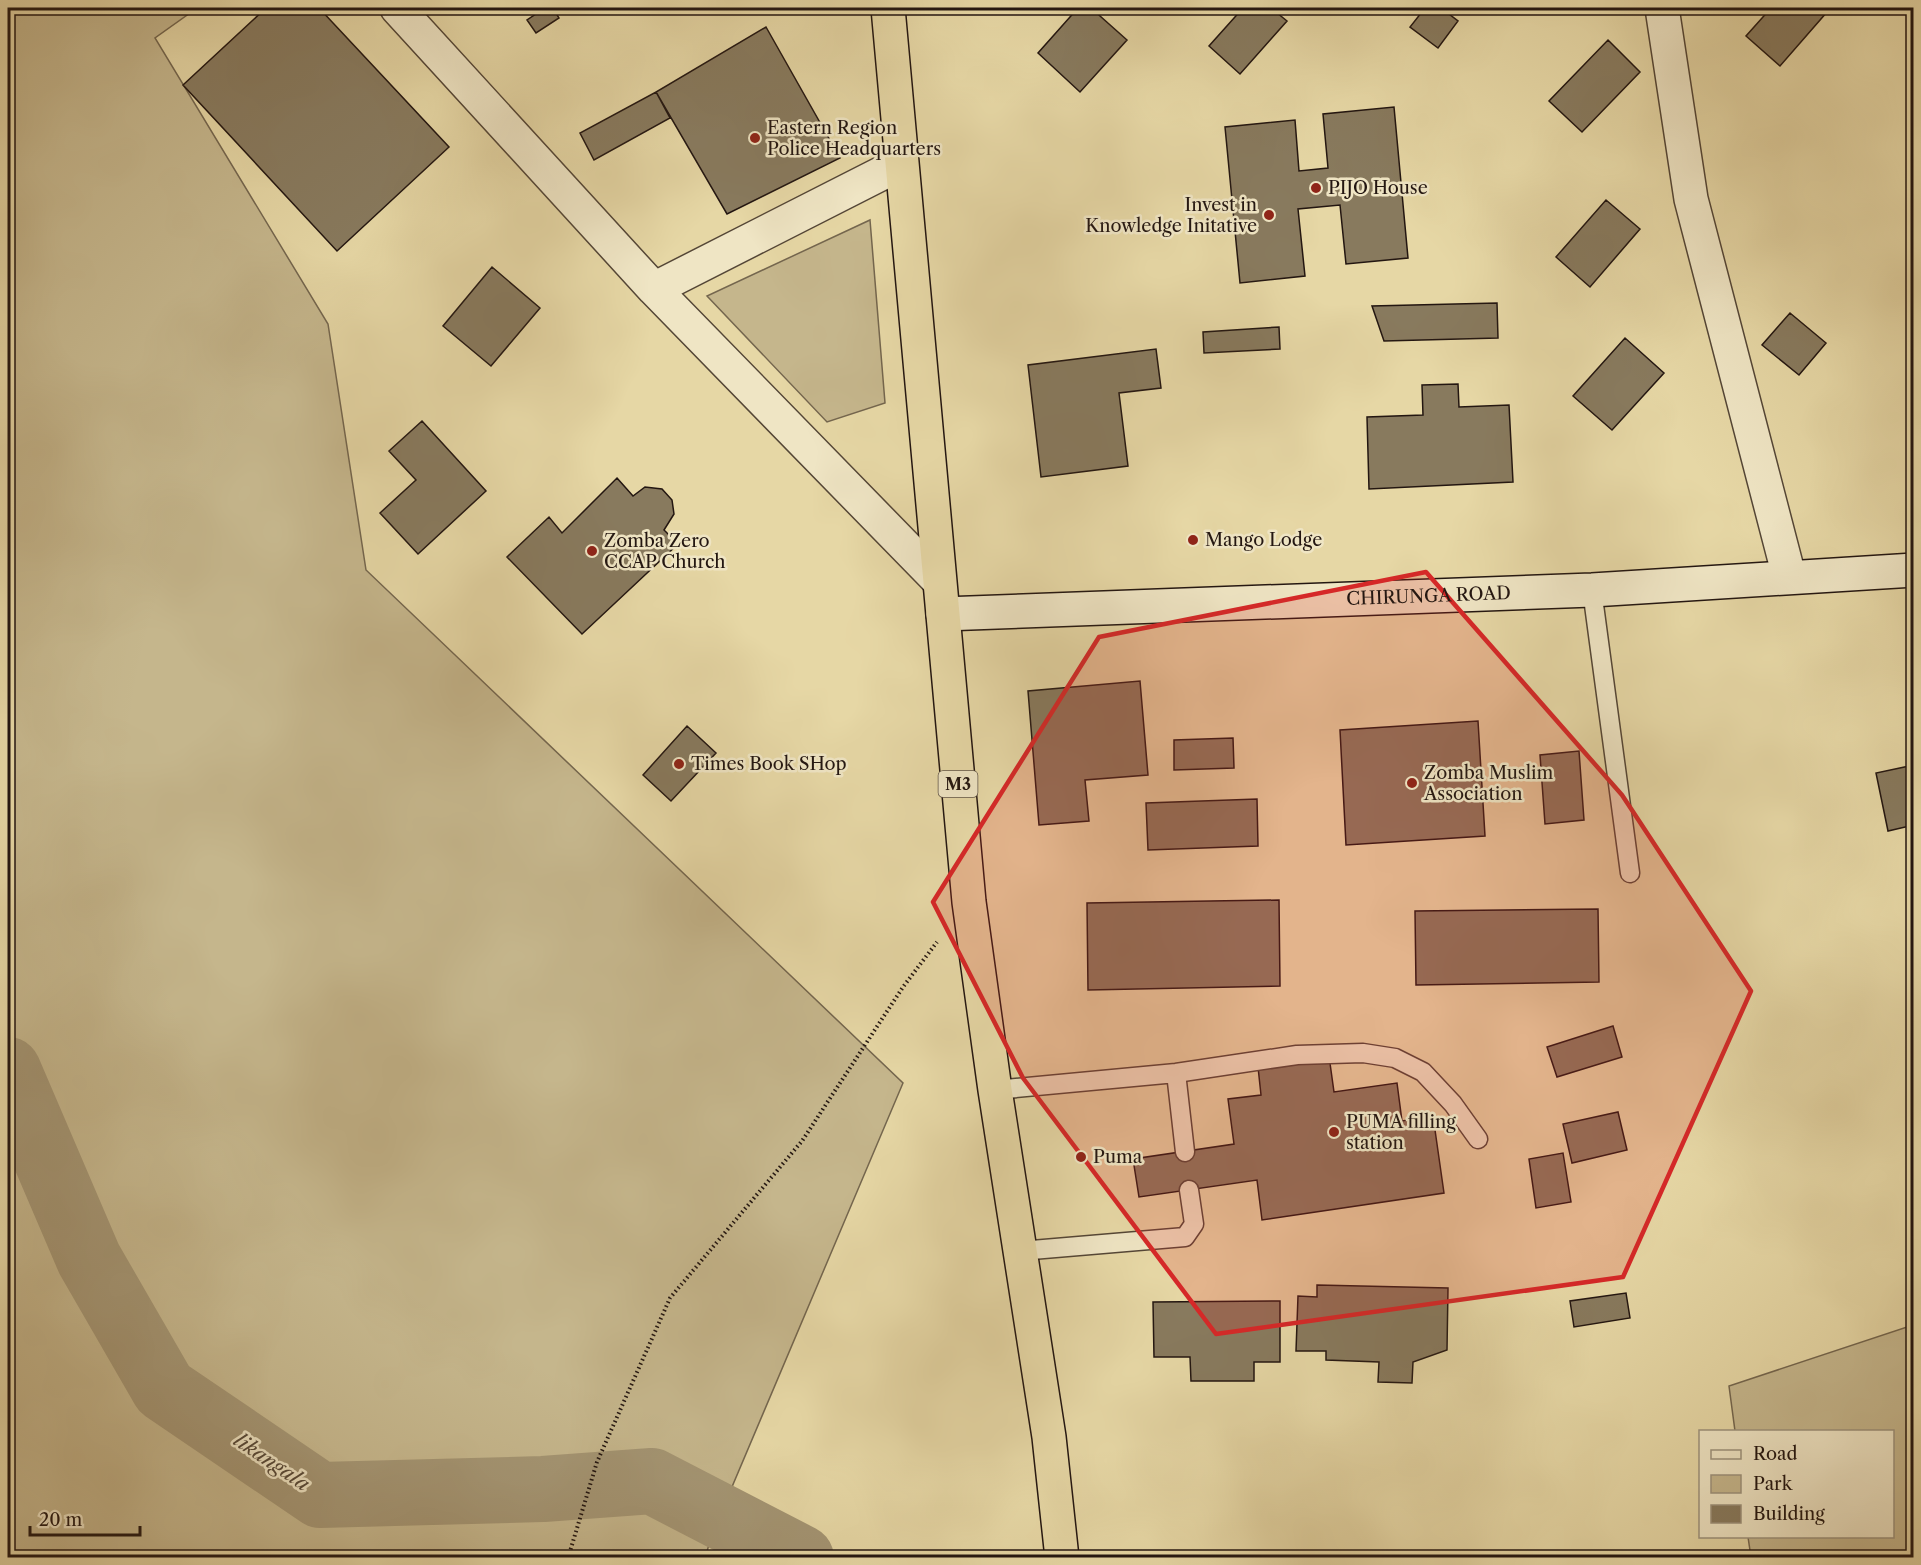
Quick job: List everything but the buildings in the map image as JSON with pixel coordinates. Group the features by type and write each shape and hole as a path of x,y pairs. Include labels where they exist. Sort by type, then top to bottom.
{"highway":[{"name":"M3","path":"888,8 900,164 969,902 995,1089 1049,1437 1062,1557"}],"street":[{"path":"397,8 654,289 939,581"},
{"path":"1662,8 1691,199 1789,576"},
{"path":"654,289 900,164"},
{"name":"CHIRUNGA ROAD","path":"943,614 1592,590 1914,570"}],"lane":[{"path":"1592,590 1630,873"},
{"path":"995,1089 1176,1073 1297,1055 1363,1053 1395,1058 1424,1072 1454,1104 1478,1139"},
{"path":"1176,1073 1185,1152"},
{"path":"1020,1251 1185,1237 1194,1224 1189,1190"}],"path":[{"path":"568,1557 597,1462 670,1298 802,1141 903,987 969,902"}],"highlighted area":[{"path":"1426,572 1622,795 1751,991 1623,1277 1216,1334 1023,1078 933,902 1099,637"}],"green space":[{"path":"8,8 197,8 155,38 328,324 366,570 903,1083 715,1527 705,1557 8,1558"},
{"path":"870,220 885,403 827,422 707,296"},
{"path":"1913,1325 1913,1557 1751,1557 1748,1538 1894,1538 1894,1430 1735,1430 1729,1386"}],"waterway":[{"name":"likangala","path":"8,1070 89,1259 164,1389 320,1495 543,1489 652,1481 801,1558"}],"place":[{"name":"Eastern Region Police Headquarters","path":"755,138"},
{"name":"PIJO House","path":"1316,188"},
{"name":"Invest in Knowledge Initative","path":"1269,215"},
{"name":"Mango Lodge","path":"1193,540"},
{"name":"Zomba Zero CCAP Church","path":"592,551"},
{"name":"Times Book SHop","path":"679,764"},
{"name":"Zomba Muslim Association","path":"1412,783"},
{"name":"PUMA filling station","path":"1334,1132"},
{"name":"Puma","path":"1081,1157"}]}
